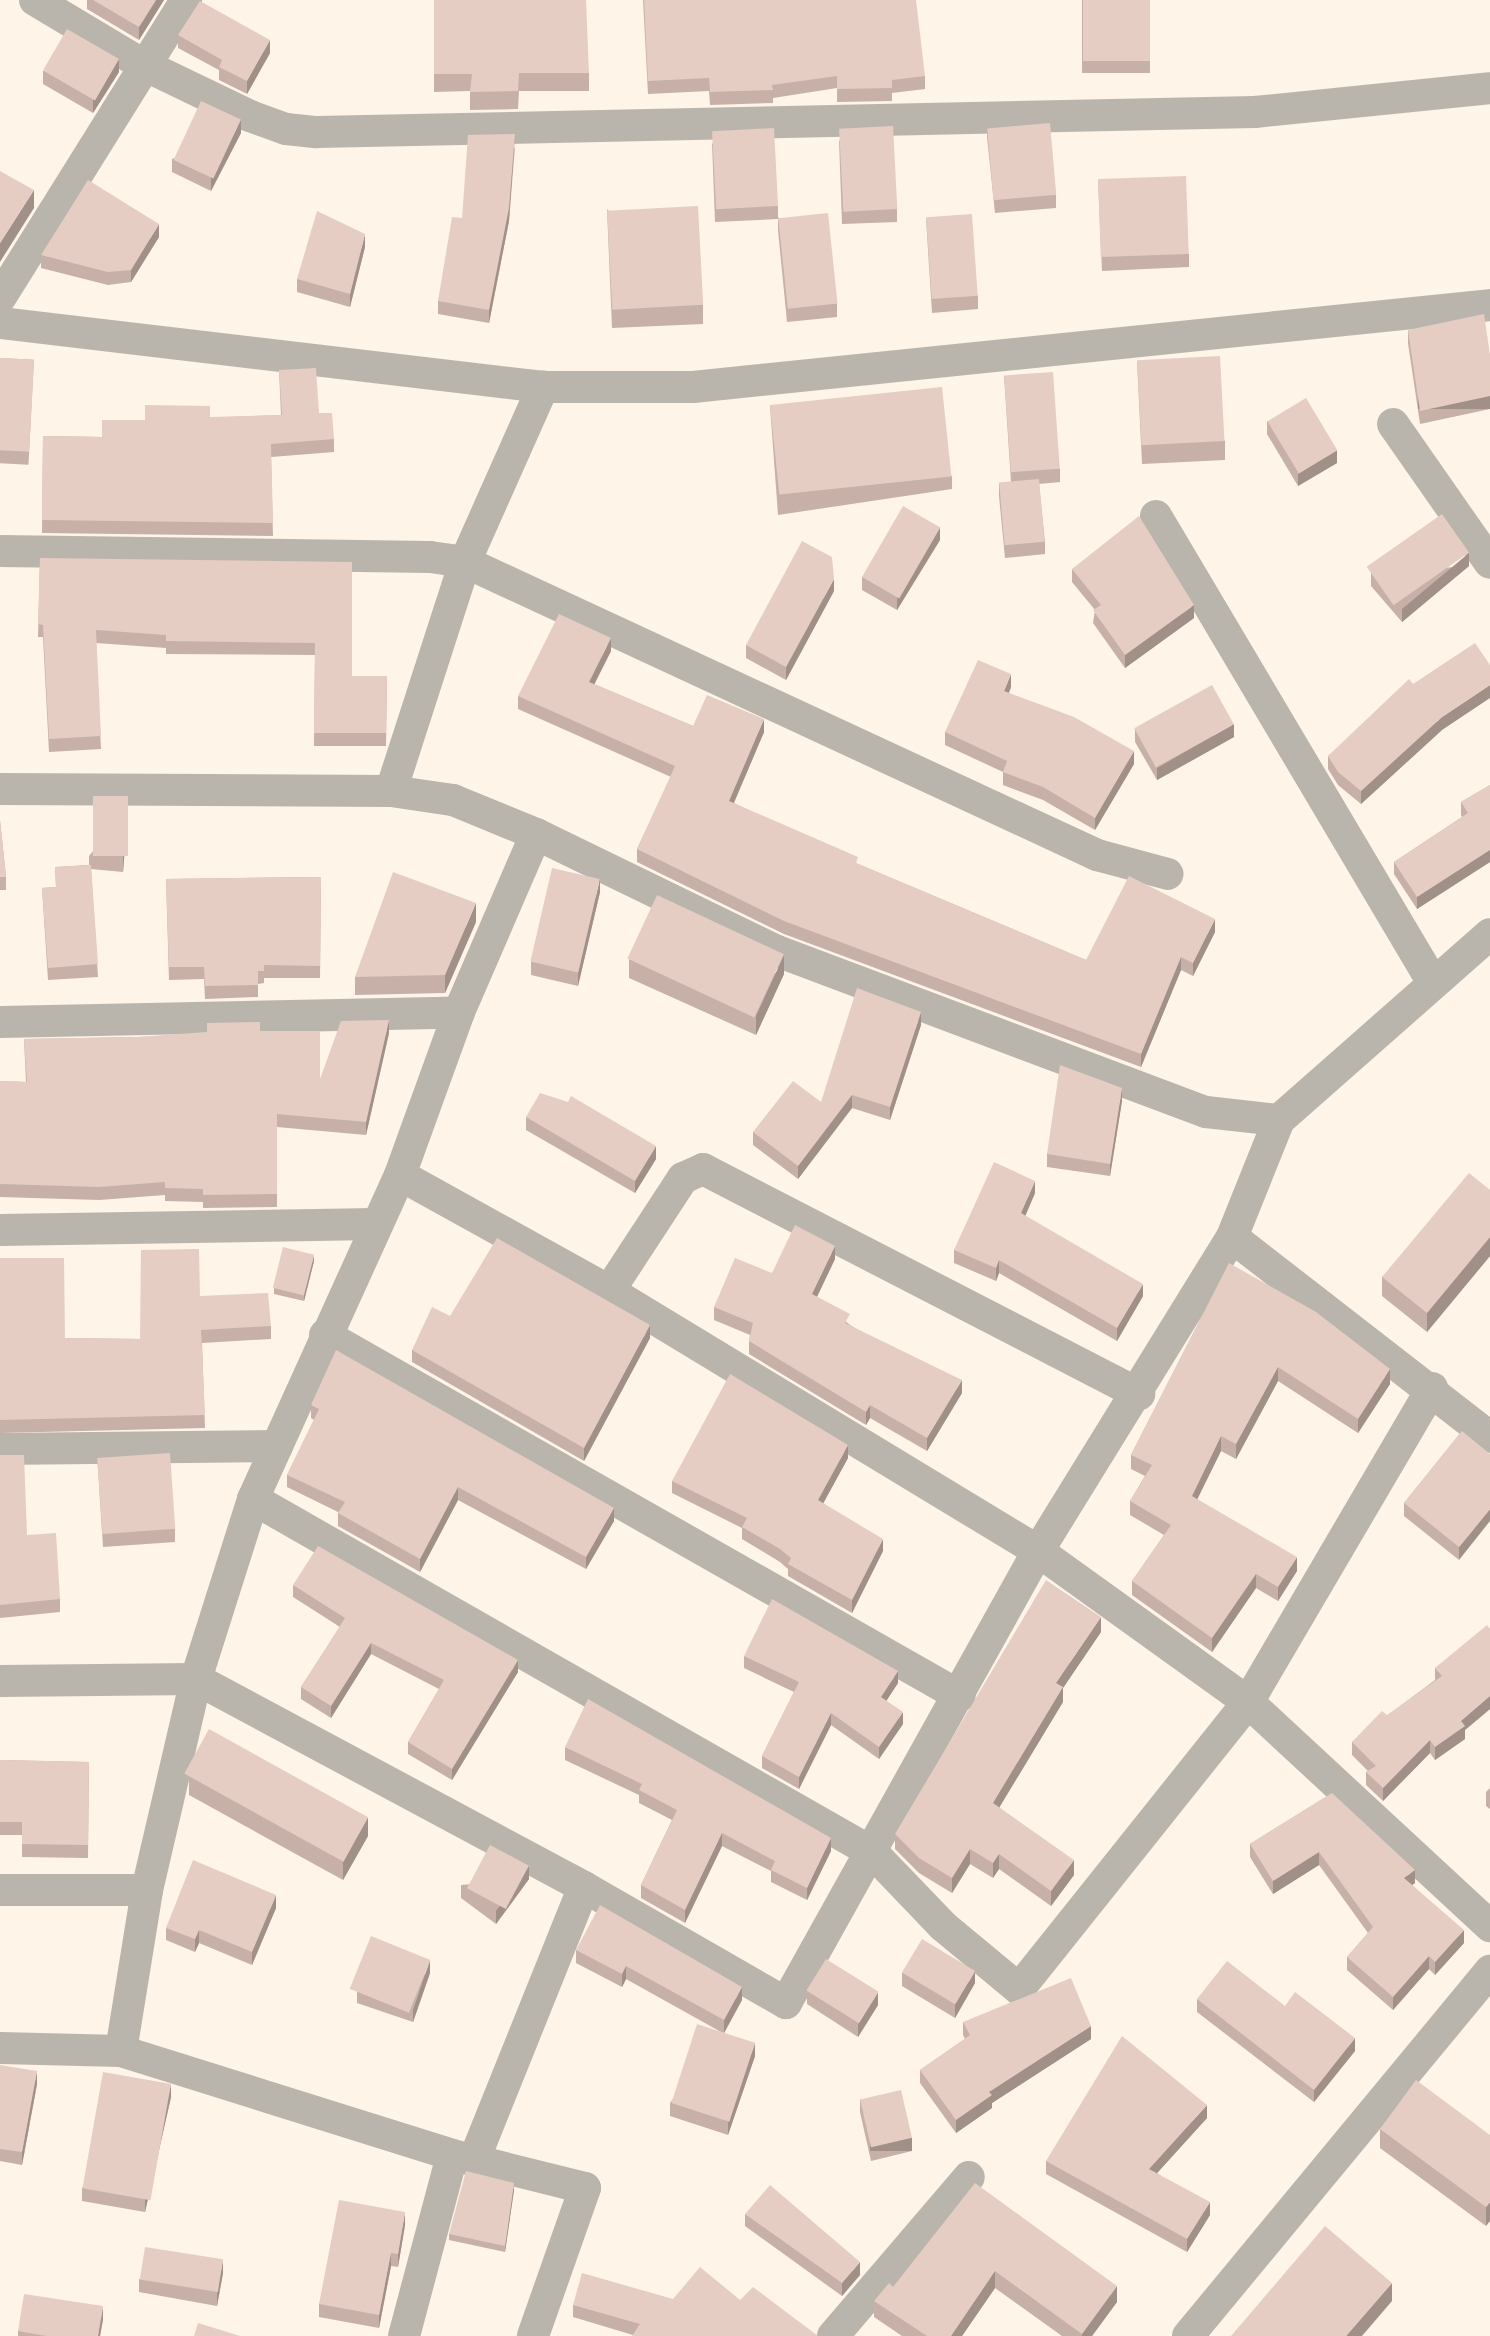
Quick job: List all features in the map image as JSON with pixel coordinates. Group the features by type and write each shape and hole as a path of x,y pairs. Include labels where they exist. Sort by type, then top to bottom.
{"street":[{"path":"35,0 142,64 269,124 317,132 1255,112 1490,88"},
{"path":"0,298 142,64 186,0"},
{"path":"0,323 543,387 693,387 1490,305"},
{"path":"391,791 465,562 543,387"},
{"path":"1393,424 1490,563"},
{"path":"1156,516 1432,981"},
{"path":"0,551 430,557 465,562 1097,855 1168,874"},
{"path":"0,789 391,791 453,800 536,834 777,951 1206,1112 1279,1120"},
{"path":"121,2051 147,1890 196,1679 253,1499 375,1224 400,1175 459,1012 536,834"},
{"path":"0,1681 196,1679 584,1887 786,2003 873,1853 1038,1551 1139,1394 1232,1237 1279,1120 1432,981 1490,934"},
{"path":"0,1022 459,1012"},
{"path":"609,1291 683,1178 703,1169 1139,1394"},
{"path":"400,1175 609,1291 1038,1551 1248,1702 1490,1926"},
{"path":"0,1230 375,1224"},
{"path":"1232,1237 1432,1388 1490,1437"},
{"path":"325,1335 960,1696"},
{"path":"253,1499 873,1853 943,1926 1019,1989 1248,1702 1432,1388"},
{"path":"0,1449 277,1446"},
{"path":"404,2336 463,2158 584,1887"},
{"path":"0,1890 147,1890"},
{"path":"1188,2336 1490,1971"},
{"path":"0,2048 121,2051 463,2158 585,2188 533,2336"},
{"path":"843,2333 969,2177"}],"building":[{"path":"93,0 156,0 139,27"},
{"path":"434,0 586,0 589,73 519,73 518,91 470,92 472,74 434,74"},
{"path":"644,0 916,0 925,76 892,80 892,88 837,89 837,76 772,85 773,90 710,92 709,78 648,81"},
{"path":"1083,0 1150,0 1150,61 1083,61"},
{"path":"200,1 270,40 247,81 219,67 222,60 178,35"},
{"path":"67,29 119,59 95,101 43,71"},
{"path":"201,101 241,120 213,179 174,160"},
{"path":"1050,123 1056,195 994,200 987,128"},
{"path":"893,126 897,209 843,212 839,129"},
{"path":"774,128 778,206 716,209 712,131"},
{"path":"515,134 509,208 489,310 438,301 452,217 462,218 468,135"},
{"path":"0,171 34,190 0,243"},
{"path":"1186,176 1189,254 1101,257 1098,179"},
{"path":"88,180 159,224 131,270 108,272 41,255"},
{"path":"698,206 703,305 612,310 607,211"},
{"path":"317,211 365,234 350,294 297,279"},
{"path":"828,213 838,304 788,309 778,218"},
{"path":"972,214 978,296 932,299 926,217"},
{"path":"1484,314 1490,355 1490,396 1420,411 1408,330"},
{"path":"1220,356 1224,441 1142,445 1137,360"},
{"path":"0,358 34,360 29,452 0,450"},
{"path":"316,368 319,413 332,413 334,439 271,444 273,523 42,520 43,436 102,437 102,420 145,420 145,405 210,406 210,417 282,415 279,370"},
{"path":"1053,372 1060,469 1011,472 1004,375"},
{"path":"942,387 951,477 779,495 770,405"},
{"path":"1306,398 1337,450 1299,473 1267,421"},
{"path":"1039,479 1044,542 1005,545 999,482"},
{"path":"903,506 940,528 899,599 862,577"},
{"path":"1442,514 1469,553 1394,605 1367,567"},
{"path":"1139,516 1194,605 1125,655 1093,610 1101,605 1072,569"},
{"path":"802,541 832,557 834,579 786,667 746,645"},
{"path":"40,558 352,562 352,676 387,676 386,733 314,733 315,643 166,641 166,635 96,630 101,736 49,739 43,625 38,624"},
{"path":"559,614 611,638 589,682 693,726 707,695 764,719 729,801 858,857 856,863 1086,960 1129,876 1215,919 1193,963 1181,957 1141,1054 784,921 637,849 675,766 518,696"},
{"path":"1475,643 1490,665 1490,685 1442,717 1361,791 1338,772 1328,756 1409,679 1413,684"},
{"path":"978,660 1011,674 1004,691 1074,717 1134,751 1095,818 1043,787 1003,772 1007,761 945,732"},
{"path":"1212,685 1234,724 1156,768 1134,728"},
{"path":"1490,785 1490,850 1417,897 1394,862 1468,813 1461,802"},
{"path":"93,796 128,796 128,856 93,856"},
{"path":"0,820 6,877 0,877"},
{"path":"91,865 98,964 48,968 42,888 56,887 55,867"},
{"path":"552,868 600,879 578,973 530,962"},
{"path":"393,872 476,903 445,975 355,977"},
{"path":"321,877 320,966 264,965 264,971 258,971 258,985 205,986 204,967 169,967 166,879"},
{"path":"657,895 784,954 754,1018 627,958"},
{"path":"857,988 921,1012 890,1107 852,1095 798,1166 753,1132 793,1081 821,1102"},
{"path":"389,1020 366,1122 277,1114 277,1194 203,1195 203,1189 165,1188 165,1182 99,1187 0,1184 0,1081 27,1082 24,1039 138,1037 207,1032 207,1023 260,1022 260,1031 320,1031 320,1079 341,1021"},
{"path":"1060,1065 1122,1088 1110,1164 1047,1154"},
{"path":"540,1093 568,1102 571,1096 656,1146 635,1181 526,1117"},
{"path":"994,1162 1035,1181 1021,1213 1143,1284 1117,1328 999,1260 996,1268 954,1250"},
{"path":"1469,1173 1490,1190 1490,1237 1427,1313 1382,1277"},
{"path":"795,1225 835,1246 812,1294 850,1314 845,1323 962,1380 927,1438 870,1405 866,1412 749,1341 753,1323 714,1307 735,1258 772,1273"},
{"path":"497,1238 650,1325 584,1448 412,1350 432,1307 450,1316"},
{"path":"283,1247 314,1255 304,1295 273,1288"},
{"path":"199,1249 200,1296 268,1293 271,1326 201,1330 205,1415 0,1420 0,1258 64,1258 65,1338 140,1339 141,1250"},
{"path":"1229,1263 1316,1312 1390,1369 1358,1419 1278,1367 1236,1444 1221,1436 1192,1496 1297,1557 1278,1587 1256,1574 1212,1638 1132,1581 1171,1525 1130,1501 1152,1465 1131,1455"},
{"path":"336,1350 614,1508 586,1557 458,1487 420,1559 338,1513 345,1502 287,1475 319,1409 311,1405"},
{"path":"730,1374 848,1445 818,1500 883,1539 852,1600 788,1564 791,1558 780,1549 742,1527 747,1518 672,1481"},
{"path":"1462,1431 1490,1454 1490,1509 1459,1547 1404,1503"},
{"path":"170,1453 175,1529 102,1534 97,1458"},
{"path":"0,1455 24,1455 27,1535 56,1533 60,1599 0,1605"},
{"path":"318,1546 518,1660 452,1769 408,1742 444,1680 371,1643 331,1706 301,1687 345,1618 293,1585"},
{"path":"1046,1580 1101,1617 1056,1683 1063,1687 993,1803 1074,1860 1051,1891 999,1854 993,1863 970,1849 952,1878 919,1858 895,1834"},
{"path":"772,1599 898,1671 881,1697 903,1712 879,1747 831,1713 799,1777 762,1756 799,1682 744,1656"},
{"path":"1487,1625 1490,1629 1490,1696 1461,1721 1465,1726 1435,1747 1430,1740 1383,1788 1366,1772 1376,1766 1352,1742 1382,1711 1387,1715 1442,1676 1435,1668"},
{"path":"588,1699 831,1838 807,1888 771,1870 775,1861 722,1833 685,1910 641,1885 677,1810 639,1790 642,1784 565,1747"},
{"path":"209,1729 368,1817 343,1862 184,1774"},
{"path":"0,1760 89,1762 88,1845 22,1844 22,1822 0,1822"},
{"path":"1332,1793 1415,1870 1404,1878 1464,1930 1435,1962 1429,1956 1393,1997 1347,1957 1373,1927 1319,1852 1273,1881 1250,1844"},
{"path":"490,1845 529,1866 506,1909 467,1888"},
{"path":"193,1860 276,1895 252,1952 199,1930 195,1939 166,1928"},
{"path":"600,1905 742,1987 724,2020 626,1966 622,1974 576,1950"},
{"path":"371,1936 430,1960 409,2013 350,1989"},
{"path":"922,1939 975,1971 955,2004 902,1972"},
{"path":"826,1959 879,1992 859,2023 806,1990"},
{"path":"1227,1961 1285,2006 1295,1992 1355,2038 1314,2090 1197,1999"},
{"path":"1071,1978 1091,2026 989,2092 992,2095 956,2120 920,2070 970,2035 963,2022"},
{"path":"697,2024 755,2043 729,2122 671,2103"},
{"path":"1122,2036 1207,2105 1149,2169 1210,2202 1187,2239 1046,2161"},
{"path":"0,2065 37,2071 22,2152 0,2149"},
{"path":"103,2072 171,2084 150,2200 83,2188"},
{"path":"1416,2080 1490,2135 1490,2202 1486,2207 1380,2129"},
{"path":"901,2090 912,2138 871,2147 860,2099"},
{"path":"466,2171 514,2183 505,2246 449,2234"},
{"path":"975,2183 1117,2286 1082,2334 995,2271 951,2336 927,2336 874,2301 889,2283 893,2287"},
{"path":"770,2185 860,2262 842,2283 745,2214"},
{"path":"339,2200 405,2212 398,2254 391,2253 379,2315 319,2304"},
{"path":"1325,2226 1392,2283 1346,2336 1231,2336"},
{"path":"145,2247 223,2259 218,2292 140,2280"},
{"path":"700,2267 740,2300 753,2287 818,2336 632,2336 640,2324 573,2305 582,2273 673,2299"},
{"path":"24,2294 103,2306 98,2336 46,2336 18,2331"},
{"path":"198,2323 240,2336 194,2336"}]}
